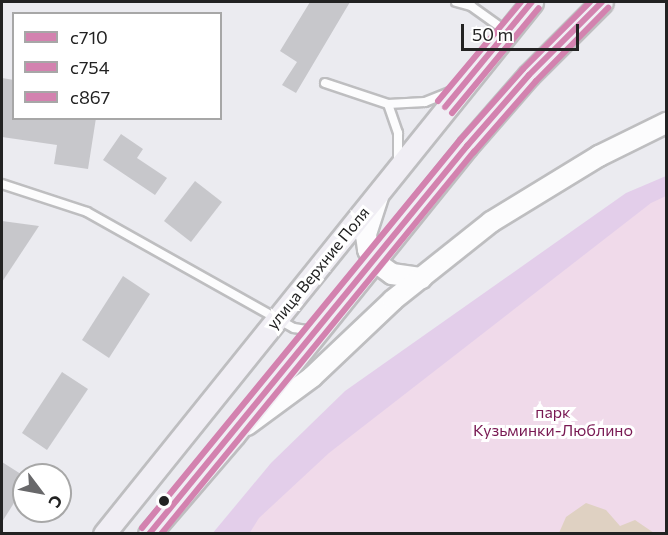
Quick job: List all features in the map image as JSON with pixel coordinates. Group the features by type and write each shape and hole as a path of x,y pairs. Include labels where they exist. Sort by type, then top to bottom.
{"main road":[{"name":"улица Верхние Поля","path":"104,534 275,319 379,194 460,87 532,2"},
{"path":"149,534 234,435 374,261 522,84 602,2"}],"street":[{"path":"234,435 312,377 393,300 491,222 546,186 666,123"},
{"path":"379,194 366,235 374,261 392,274 422,278"}],"lane":[{"path":"456,2 471,6 506,31"},
{"path":"326,82 388,104 425,102 460,87"},
{"path":"388,104 398,133 394,174"},
{"path":"2,184 87,212 275,319 294,328 317,332"}],"green space":[{"name":"парк Кузьминки-Люблино","path":"666,176 666,409 559,533 212,534 271,463 345,391 626,193"},
{"name":"парк Кузьминки-Люблино","path":"666,196 666,533 249,534 259,518 329,453 651,203"}],"shaded area":[{"path":"586,503 606,510 620,526 635,520 654,533 559,533 566,517"}],"building":[{"path":"310,2 350,2 296,93 282,85 297,62 280,51"},
{"path":"2,78 12,80 12,120 96,120 88,169 54,164 57,145 2,137"},
{"path":"121,134 143,149 137,158 167,178 155,195 103,160"},
{"path":"195,181 222,202 191,242 164,221"},
{"path":"2,221 39,226 2,282"},
{"path":"123,276 150,294 109,358 82,340"},
{"path":"62,372 88,389 47,450 22,433"},
{"path":"2,462 12,468 12,506 2,522"}],"transit line":[{"name":"с867","path":"438,101 521,2"},
{"name":"с710","path":"445,107 532,2"},
{"name":"с867","path":"142,528 460,140 523,69 590,2"},
{"name":"с710","path":"149,534 467,146 529,75 602,2"},
{"name":"с754","path":"452,113 539,8"},
{"name":"с754","path":"161,534 474,152 536,81 608,8"}]}
